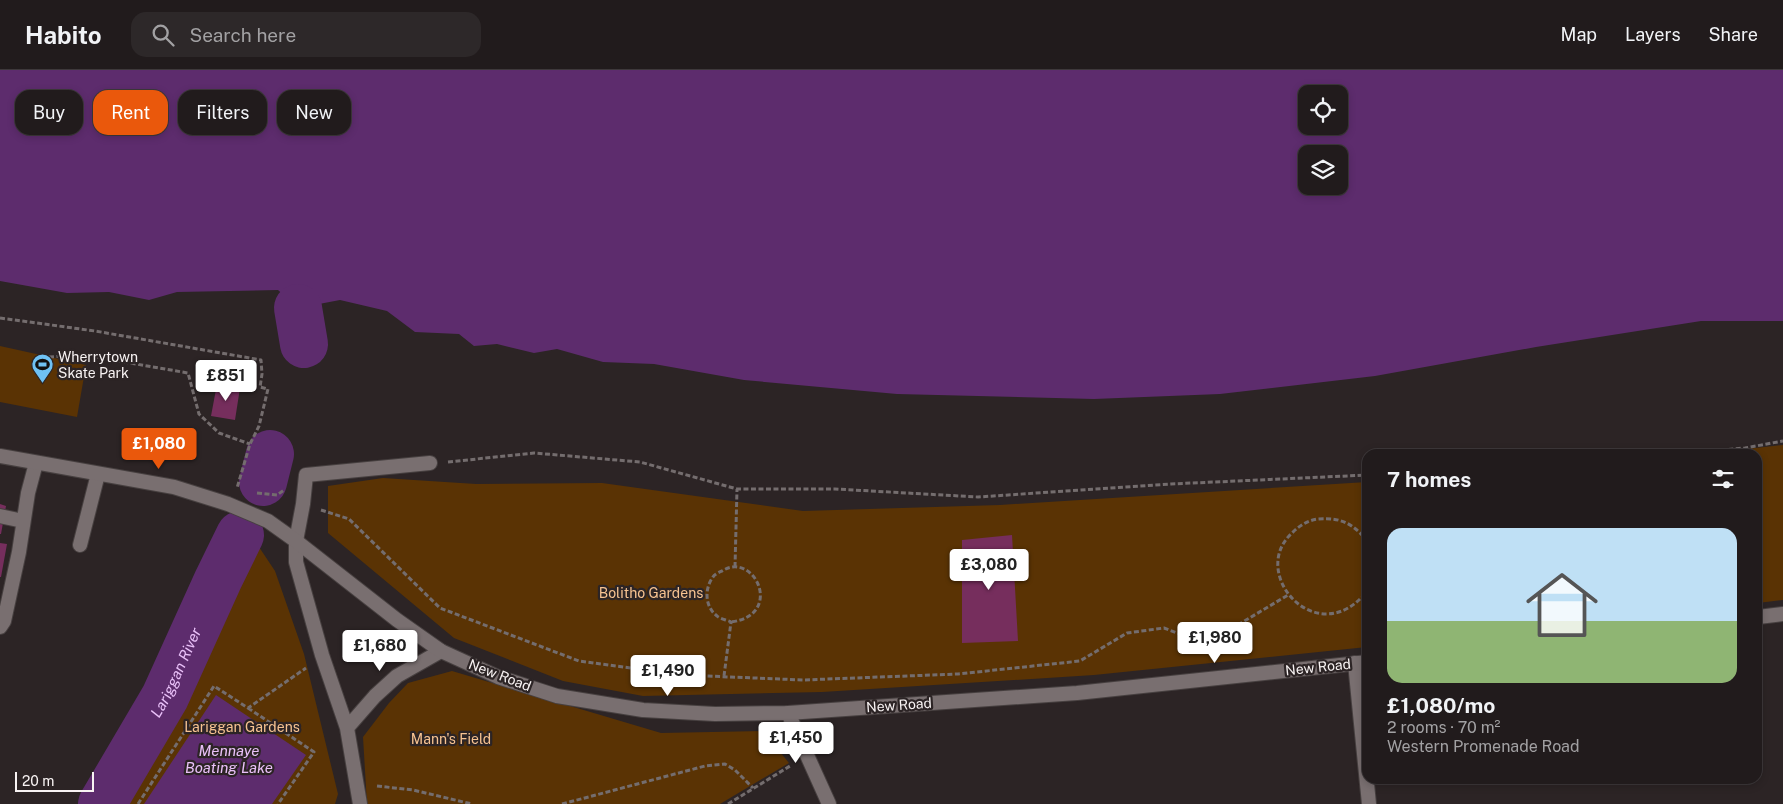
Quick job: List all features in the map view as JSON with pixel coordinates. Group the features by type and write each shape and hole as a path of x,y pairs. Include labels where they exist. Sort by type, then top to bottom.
{"street":[{"name":"New Road","path":"0,456 174,488 228,504 268,521 397,620 441,651 498,677 557,696 643,710 715,714 788,713 1078,693 1361,662"},
{"path":"0,628 4,621 36,463"},
{"path":"360,804 347,728 322,655 296,562 296,541 306,475 430,463"},
{"path":"80,545 98,474"},
{"path":"0,516 24,521"},
{"path":"1762,617 1783,614"},
{"path":"347,728 375,696 397,676 441,651"},
{"path":"1361,662 1362,682"},
{"path":"788,713 829,804"},
{"path":"1367,784 1368,804"}],"path":[{"path":"0,318 94,331 261,360 262,374 260,387 268,390 260,426 250,444 237,490 245,491"},
{"path":"49,357 84,355 188,373 200,414 219,432 250,444"},
{"path":"1733,449 1783,441"},
{"path":"430,463 534,454 640,462 737,489 835,489 978,497 1171,484 1362,475"},
{"path":"277,495 306,475"},
{"path":"735,567 737,489"},
{"path":"253,492 277,495 349,519 440,608 580,661 682,675 803,680 958,674 1080,661 1127,633 1164,628 1206,644 1288,595"},
{"path":"1362,535 1345,521 1330,518 1314,519 1300,526 1288,536 1281,550 1278,566 1281,581 1288,595 1300,606 1315,612 1330,614 1346,609 1362,597"},
{"path":"727,567 749,571 759,583 761,596 755,612 743,620 731,622 717,616 708,604 706,592 713,576 727,567"},
{"path":"724,676 731,622"},
{"path":"248,708 322,655"},
{"path":"138,804 214,686 314,752 278,804"},
{"path":"728,804 808,755"},
{"path":"562,804 705,766 725,764 735,770 753,788"},
{"path":"356,784 413,790 472,804"}],"green space":[{"name":"Wherrytown Skate Park","path":"0,346 86,365 77,417 0,402"},
{"path":"1783,445 1783,600 1762,603 1762,449 1747,449"},
{"name":"Bolitho Gardens","path":"383,478 476,484 602,483 803,511 1000,505 1362,482 1362,648 1094,675 822,692 643,696 563,681 454,638 328,533 328,486"},
{"name":"Lariggan Gardens","path":"259,547 275,571 304,654 338,794 335,804 106,804 169,700 230,580"},
{"name":"Mann's Field","path":"452,671 661,733 763,731 789,763 720,804 367,804 363,737 389,703 408,683"}],"water":[{"path":"0,70 1783,70 1783,321 1701,321 1536,347 1375,376 1220,394 1094,399 897,394 744,380 654,364 603,362 557,349 534,353 497,344 474,346 459,334 415,332 387,311 340,300 298,308 278,290 177,292 149,300 109,292 67,293 0,281"},
{"name":"Mennaye Boating Lake","path":"216,695 306,755 272,804 144,804"}],"building":[{"path":"217,384 240,388 235,420 211,416"},
{"path":"0,504 6,506 1,534 0,534"},
{"path":"1012,535 1018,641 962,643 962,540"},
{"path":"0,543 7,544 1,577 0,577"}],"waterway":[{"name":"Lariggan River","path":"298,308 304,344"},
{"name":"Lariggan River","path":"263,482 270,454"},
{"name":"Lariggan River","path":"102,804 165,697 240,535"}],"place":[{"name":"Wherrytown Skate Park","path":"42,384"}]}
